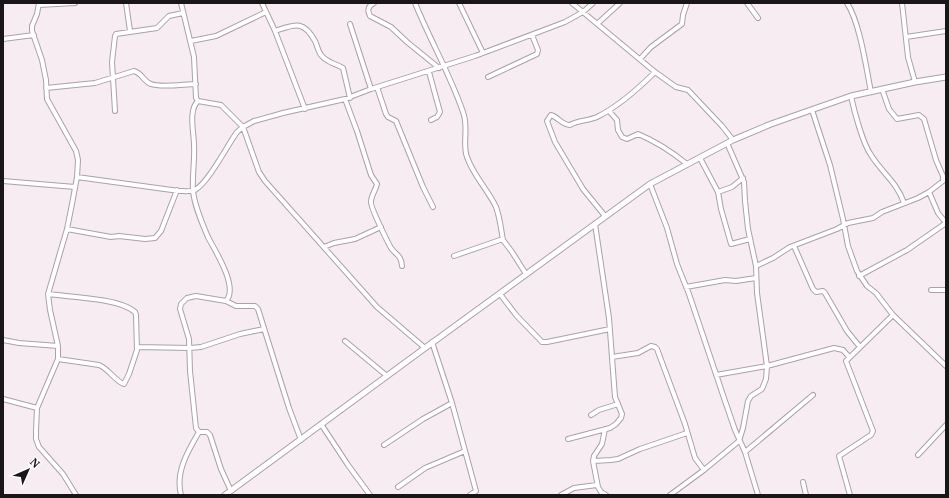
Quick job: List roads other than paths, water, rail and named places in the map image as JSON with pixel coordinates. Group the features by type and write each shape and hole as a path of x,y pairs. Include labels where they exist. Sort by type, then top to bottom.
{"street":[{"path":"75,3 39,4 32,26 42,60 47,99 76,151 78,160 77,177 67,229 48,294 58,346 58,359 37,408 37,443 63,474 76,495"},
{"path":"126,3 130,31"},
{"path":"181,3 196,65 196,98 198,101"},
{"path":"262,3 275,31 305,108"},
{"path":"374,3 368,8 368,13 370,16 391,27 439,68"},
{"path":"415,3 445,67 463,112 466,126 466,156 496,207 503,240 526,274"},
{"path":"459,3 483,53"},
{"path":"572,3 655,72 676,87 688,90 733,140"},
{"path":"77,177 193,191 206,179 231,140 243,127 262,119 350,98 377,87 445,67 565,22 583,12 593,3"},
{"path":"597,24 620,3"},
{"path":"640,59 651,47 682,24 687,3"},
{"path":"747,3 758,18"},
{"path":"847,3 851,9 857,28 871,92"},
{"path":"902,3 910,64 916,82"},
{"path":"190,41 216,36 266,12"},
{"path":"115,111 112,62 115,36 119,33 157,28 169,16 184,13"},
{"path":"275,31 296,24 305,28 314,40 322,56 327,61 343,68 350,98"},
{"path":"350,24 371,89"},
{"path":"906,37 946,31"},
{"path":"3,38 34,35"},
{"path":"488,77 537,54 538,50 532,35"},
{"path":"46,88 95,82 134,71 138,72 148,82 155,85 196,84"},
{"path":"430,72 440,112 437,117 431,120"},
{"path":"605,216 583,189 555,142 546,121 551,115 562,123 570,125 575,122 593,119 609,111 631,95 655,72"},
{"path":"225,495 432,342 650,184 733,140 812,110 851,96 946,77"},
{"path":"377,87 386,114 388,117 396,121 423,187 433,207"},
{"path":"756,266 787,249 844,225 857,220 873,218 882,212 904,204 929,192 943,181 943,176 936,160 924,119 919,115 897,119 889,109 882,89"},
{"path":"851,96 868,151 892,180 904,204"},
{"path":"345,99 371,175 377,184 377,189 371,203 372,208 392,249 400,257 402,266"},
{"path":"198,101 221,105 243,127 260,172 265,181 377,307 425,348"},
{"path":"198,101 194,106 192,123 195,154 193,191 207,234 227,275 229,291 226,301"},
{"path":"812,110 830,165 848,246 859,276 867,286 876,293 893,315 946,366"},
{"path":"609,111 617,120 618,130 622,137 627,139 638,134 645,136 687,164"},
{"path":"670,495 740,441 748,401 751,396 764,386 766,379 767,366 757,293 756,266 750,239 745,201 745,186 743,178 727,143"},
{"path":"700,158 718,192 721,209 731,244 750,239"},
{"path":"718,192 732,187 743,178"},
{"path":"3,181 75,187"},
{"path":"650,184 664,219 677,264 716,375 745,452 758,495"},
{"path":"67,229 111,237 119,236 145,239 155,238 161,231 177,190"},
{"path":"859,276 918,244 946,223 938,213 929,192"},
{"path":"568,438 605,429 616,424 621,418 622,414 614,389 610,329 595,224"},
{"path":"324,247 334,242 355,239 381,226"},
{"path":"454,256 503,240"},
{"path":"794,246 813,289 816,292 823,291 825,293 847,332 860,347"},
{"path":"686,287 725,280 736,281 756,278"},
{"path":"930,290 946,290"},
{"path":"48,294 104,301 121,305 133,310 136,316 137,347 130,374 124,384 120,383 105,367 58,359"},
{"path":"500,294 516,315 542,342 610,329"},
{"path":"181,495 180,474 198,432 196,428 190,371 189,339 180,309 183,300 187,298 196,296 226,301 236,306 244,305 257,307 289,408 301,440"},
{"path":"850,495 839,456 871,435 873,431 846,364 846,360 893,315"},
{"path":"137,347 201,347 240,334 264,329"},
{"path":"3,340 58,346"},
{"path":"345,341 387,376"},
{"path":"432,342 452,403 476,493 470,495"},
{"path":"612,357 638,353 651,346 657,349 688,433 695,458 704,470"},
{"path":"716,375 767,366 834,348 843,350 849,357"},
{"path":"745,452 813,395"},
{"path":"3,399 37,408"},
{"path":"384,445 422,419 452,403"},
{"path":"590,415 599,410 618,404"},
{"path":"321,424 370,495"},
{"path":"918,455 946,425"},
{"path":"605,429 602,444 594,456 593,461 597,485 601,492 606,495"},
{"path":"198,432 207,432 210,435 221,469 231,491"},
{"path":"593,461 618,459 640,449 688,433"},
{"path":"398,487 424,468 465,451"},
{"path":"803,482 806,495"},
{"path":"561,495 574,488 597,485"}]}
